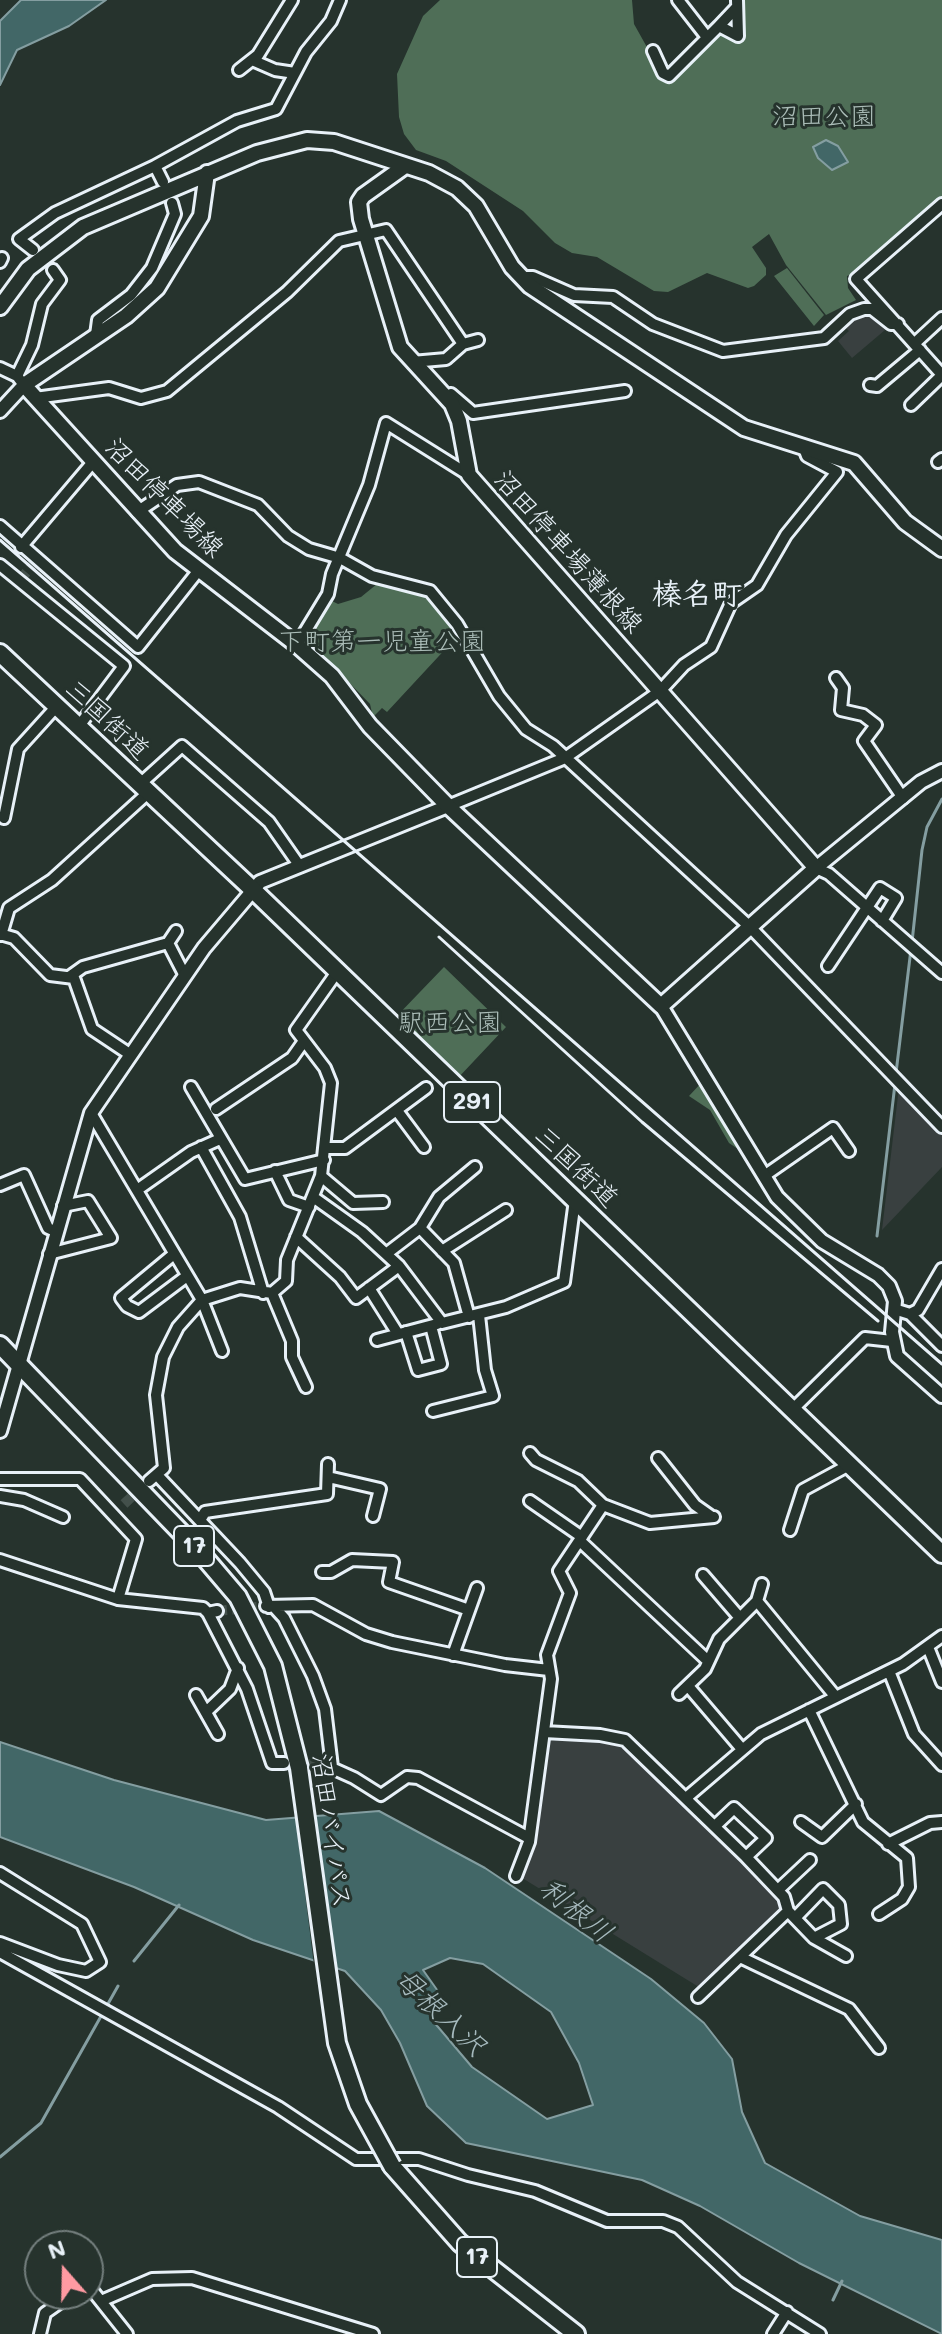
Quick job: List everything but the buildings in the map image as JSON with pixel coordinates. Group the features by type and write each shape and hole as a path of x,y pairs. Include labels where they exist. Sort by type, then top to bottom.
{"highway":[{"name":"三国街道","path":"0,653 252,889 941,1547"},
{"name":"沼田バイパス","path":"0,1345 198,1550 238,1597 273,1666 337,2043 358,2104 392,2166 460,2243 576,2334"}],"main road":[{"path":"3,302 28,269 66,236 257,153 307,140 334,142 439,178 476,206 520,277 744,428 854,463 905,522 942,549"},
{"name":"沼田停車場薄根線","path":"405,166 368,191 359,202 365,233 400,347 442,391 459,421 469,475 816,868"},
{"path":"20,380 141,304 167,273 201,216 207,173"},
{"name":"沼田停車場線","path":"20,380 137,512 199,570 297,645 346,691 370,726 448,806 661,1006"},
{"path":"661,1006 816,868"}],"street":[{"path":"239,70 252,60 292,0"},
{"path":"33,250 19,239 55,213 155,166 237,121 276,109 306,52 331,21 340,0"},
{"path":"678,0 706,36"},
{"path":"719,26 738,36 737,4"},
{"path":"653,51 663,73 669,76 737,4"},
{"path":"252,60 275,70 295,73"},
{"path":"155,166 163,182"},
{"path":"96,335 98,320 131,295 152,268 175,214 172,203"},
{"path":"911,405 942,375 856,279 942,204"},
{"path":"35,398 109,388 141,398 167,391 287,292 339,241 386,230 463,344"},
{"path":"0,411 20,380 42,304 60,280 53,270"},
{"path":"520,277 533,277 574,295 613,297 653,324 723,351 824,338 857,310 872,309 891,324 898,324"},
{"path":"870,385 877,386 942,318"},
{"path":"412,362 446,359 463,344 478,340"},
{"path":"0,368 20,380"},
{"path":"442,391 473,413 625,391"},
{"path":"297,645 321,611 369,485 386,423 469,475"},
{"path":"0,1431 91,1113 185,976 252,889 260,882 299,865 565,758 660,691 684,665 711,647 731,603 757,585 786,535 837,472 807,456 804,448"},
{"path":"21,547 93,462"},
{"path":"137,512 177,485 199,482 258,505 288,536 309,549 340,558 372,576 430,591 457,624 499,696 526,729 565,758 750,927 942,1127"},
{"path":"0,526 36,562 138,647 199,570"},
{"path":"0,565 124,666 79,726"},
{"path":"836,678 843,688 841,710 863,715 876,725 864,741 903,798"},
{"path":"4,818 18,749 57,706"},
{"path":"131,1055 92,1029 74,978 50,975 23,945 0,934 9,908 52,880 182,746 269,822 299,865"},
{"path":"942,771 816,868 829,874 942,973"},
{"path":"828,966 880,888 896,898 882,921"},
{"path":"69,977 83,967 168,943 176,931"},
{"path":"168,943 185,976"},
{"path":"337,972 296,1030 325,1068 331,1083 321,1176 287,1260 286,1281 267,1293 240,1288 202,1300 178,1327 163,1357 156,1395 164,1468 153,1478 200,1520 264,1592 270,1607 284,1618 313,1676 325,1709 328,1766 381,1795 407,1777 418,1778 529,1838"},
{"path":"661,1006 785,1206 822,1241 884,1279 893,1294 892,1341 897,1356 942,1396"},
{"path":"216,1109 292,1058 304,1041"},
{"path":"191,1087 245,1179 324,1160"},
{"path":"326,1148 345,1148 398,1112 426,1088"},
{"path":"398,1112 424,1147"},
{"path":"91,1113 202,1300 222,1351"},
{"path":"764,1176 833,1128 849,1151"},
{"path":"137,1190 201,1147 220,1139"},
{"path":"201,1147 240,1217 267,1293 292,1341 292,1357 306,1387"},
{"path":"386,1254 420,1228 439,1197 475,1167"},
{"path":"275,1171 289,1200 311,1202 399,1266 437,1324 441,1364 418,1370 402,1333 369,1288"},
{"path":"0,1185 24,1175 48,1228 55,1231"},
{"path":"321,1176 353,1203 383,1202"},
{"path":"377,1340 474,1316 540,1294 564,1282 575,1200"},
{"path":"49,1254 111,1238 88,1201 63,1206"},
{"path":"442,1251 506,1210"},
{"path":"420,1228 454,1263 474,1316 493,1396 433,1411"},
{"path":"296,1237 340,1277 356,1298 399,1266"},
{"path":"174,1254 121,1298 127,1306 139,1312 187,1276"},
{"path":"910,1314 918,1310 942,1269"},
{"path":"894,1309 910,1314 941,1344"},
{"path":"794,1408 865,1338 892,1341"},
{"path":"530,1453 536,1460 578,1481 603,1505 650,1523 713,1517 695,1505 658,1458"},
{"path":"200,1520 205,1512 327,1494 328,1464"},
{"path":"790,1530 803,1490 851,1464"},
{"path":"328,1477 380,1489 373,1516"},
{"path":"0,1479 80,1479 136,1539 118,1599"},
{"path":"0,1496 24,1500 63,1517"},
{"path":"530,1501 581,1539 708,1661"},
{"path":"113,1513 124,1504"},
{"path":"516,1876 529,1838 551,1679 549,1644 570,1593 559,1571 603,1505"},
{"path":"0,1560 118,1599 203,1608 213,1612 238,1668 272,1763 291,1766"},
{"path":"322,1572 331,1572 352,1560 393,1562 389,1582 469,1610"},
{"path":"703,1575 740,1618"},
{"path":"741,1748 684,1690 705,1669 719,1639 757,1601 762,1584"},
{"path":"453,1655 477,1588"},
{"path":"757,1601 835,1696"},
{"path":"270,1607 313,1605 366,1634 453,1655 549,1670"},
{"path":"686,1798 741,1748 773,1727 889,1671 942,1636"},
{"path":"928,1647 942,1682"},
{"path":"206,1712 230,1689 238,1668"},
{"path":"889,1671 914,1734 942,1765"},
{"path":"196,1695 218,1734"},
{"path":"809,1710 863,1822 907,1858 909,1887 902,1899 879,1914"},
{"path":"544,1732 600,1735 625,1740 778,1890 792,1914 814,1938 846,1956"},
{"path":"801,1822 822,1837 856,1804"},
{"path":"715,1826 734,1808 766,1838 746,1857"},
{"path":"888,1844 930,1823 942,1822"},
{"path":"778,1890 810,1860"},
{"path":"0,1873 82,1924 100,1962 86,1971 58,1965 0,1943"},
{"path":"698,1997 740,1957 823,1889 839,1905 841,1924 814,1938"},
{"path":"0,1952 278,2107 356,2159 419,2159 535,2191 607,2221 663,2221 678,2227 737,2282 820,2334"},
{"path":"740,1957 849,2009 879,2048"},
{"path":"104,2300 152,2279 192,2278 373,2334"},
{"path":"104,2305 127,2334"},
{"path":"40,2334 45,2313 49,2310"},
{"path":"773,2334 787,2312"}],"shaded area":[{"path":"867,310 885,330 852,358 838,341 849,331 846,328"},
{"path":"899,1087 942,1132 942,1167 882,1230"},
{"path":"549,1735 620,1742 780,1896 785,1906 781,1914 702,1989 519,1876 545,1738"}],"green space":[{"name":"沼田公園","path":"440,0 632,0 634,24 662,74 675,69 737,0 942,0 942,202 863,270 847,276 848,288 856,300 826,315 786,265 769,234 752,247 766,268 766,275 754,286 748,288 707,273 668,292 654,291 597,257 572,253 555,243 523,211 446,161 416,150 404,134 399,117 397,74 423,16"},
{"path":"787,268 824,315 814,326 774,276"},
{"name":"下町第一児童公園","path":"377,584 405,587 429,596 454,625 451,643 387,712 382,708 373,717 370,704 338,671 304,643 330,600 338,604 361,597"},
{"name":"駅西公園","path":"444,967 506,1027 457,1079 394,1019"},
{"path":"703,1081 744,1153 729,1143 710,1110 689,1096"}],"water":[{"path":"21,0 106,0 69,26 17,50 0,85 0,21"},
{"path":"826,140 838,146 848,162 832,170 818,158 813,147"},
{"path":"0,1742 114,1780 266,1820 379,1811 485,1868 651,1979 704,2023 732,2059 742,2112 765,2163 860,2216 942,2240 942,2334 799,2263 700,2206 642,2180 466,2143 427,2106 400,2043 381,2010 345,1971 253,1940 134,1887 0,1837","holes":["450,1958 483,1964 551,2012 579,2063 593,2105 547,2119 472,2067 433,2021 440,1994 423,1970"]}],"pier":[{"path":"310,1812 330,1971 314,1965 295,1813"}],"waterway":[{"path":"912,942 922,850 927,827 942,799"},
{"path":"896,1073 911,949"},
{"path":"877,1236 895,1084"},
{"name":"母根入沢","path":"134,1961 179,1905"},
{"name":"母根入沢","path":"0,2157 41,2123 118,1986"},
{"path":"833,2300 842,2281"}],"tunnel":[{"path":"20,580 34,563"},
{"path":"124,1504 143,1486"},
{"path":"217,1611 266,1606"},
{"path":"294,1763 325,1765"}],"railway":[{"path":"0,540 942,1364"},
{"path":"439,937 642,1122 878,1321"}],"district":[{"name":"榛名町","path":"697,595"}],"water label":[{"name":"利根川","path":"576,1911"}]}
